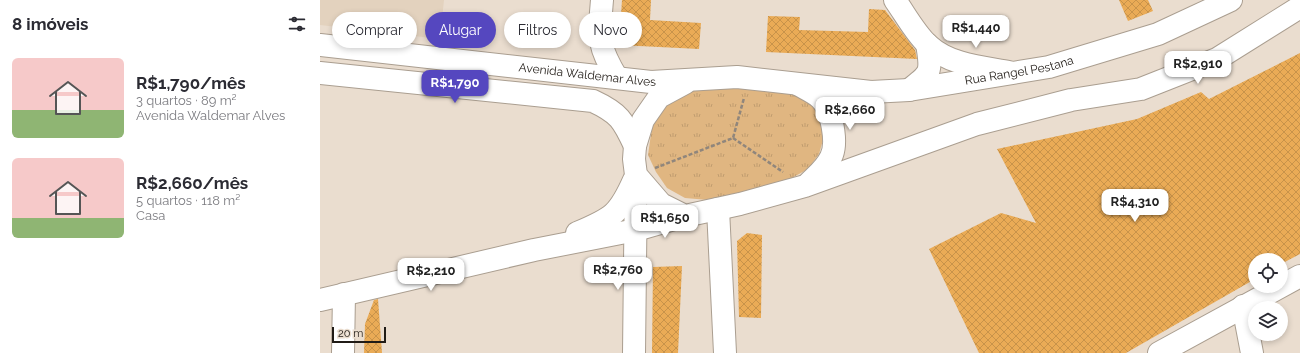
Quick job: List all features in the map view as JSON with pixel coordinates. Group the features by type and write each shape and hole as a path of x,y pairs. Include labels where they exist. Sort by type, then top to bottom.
{"main road":[{"path":"602,0 599,37 605,59 616,78"},
{"path":"895,0 927,44 945,57 974,66 1015,73"},
{"name":"Rua Rangel Pestana","path":"797,83 871,92 909,90 1049,68 1158,34 1217,3"},
{"path":"320,300 534,250 636,230 685,216 718,209 805,186 977,124 1071,100 1141,89 1218,59 1300,7"},
{"path":"909,90 927,76 930,63 927,44"},
{"name":"Avenida Waldemar Alves","path":"320,45 650,82 737,77 750,78"},
{"path":"320,73 593,101 611,109 624,124 635,146"},
{"path":"750,78 797,83 821,98 828,110 833,126 834,145 832,156 821,172 805,186"},
{"path":"634,353 636,230 635,146 643,120 659,97 688,81"},
{"path":"636,175 661,204 685,216"},
{"path":"534,250 600,224 616,212 624,202 636,175"},
{"path":"718,209 725,353"},
{"path":"1159,353 1300,276"},
{"path":"343,353 344,294"},
{"path":"1243,306 1252,353"}],"path":[{"path":"732,138 750,78"},
{"path":"732,138 805,186"},
{"path":"636,175 732,138"}],"shaded area":[{"path":"320,0 444,0 443,12 425,12 425,37 417,36 417,12 332,12 332,26 320,25"}],"green space":[{"path":"718,85 792,92 812,104 823,121 823,140 819,154 808,169 790,179 750,191 708,200 685,198 667,188 656,172 648,155 653,120 669,99 692,88"}],"building":[{"path":"622,0 651,0 650,20 701,23 699,49 642,46 642,12 621,12"},
{"path":"1119,0 1148,0 1153,11 1128,21"},
{"path":"869,9 885,10 915,50 917,59 766,52 768,16 800,17 799,30 868,32"},
{"path":"1300,53 1300,254 1288,260 1288,253 1248,253 1248,283 1126,353 979,353 929,249 1001,213 1036,223 997,149 1137,119 1201,92 1209,99"},
{"path":"747,233 762,235 761,318 739,317 737,241"},
{"path":"682,266 678,353 652,353 653,267"},
{"path":"378,299 382,353 364,353 365,324 374,300"}]}
